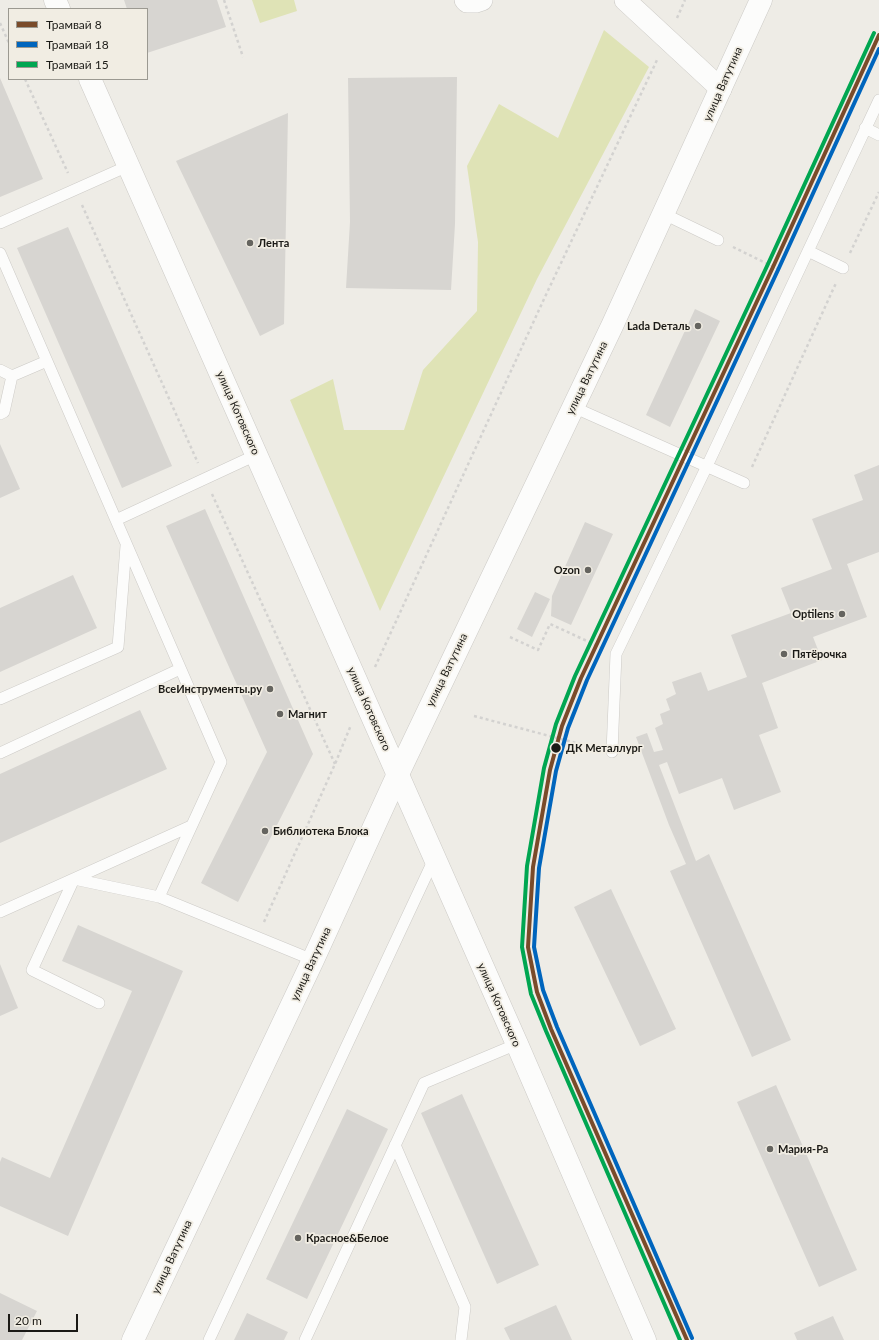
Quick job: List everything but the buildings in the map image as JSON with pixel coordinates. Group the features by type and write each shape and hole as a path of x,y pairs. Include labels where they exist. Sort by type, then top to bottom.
{"main road":[{"name":"улица Ватутина","path":"133,1340 313,960 398,774 664,214 761,0"},
{"name":"улица Котовского","path":"90,80 517,1044 645,1340"}],"street":[{"path":"465,0 467,2 482,0"},
{"path":"625,0 721,89"}],"lane":[{"path":"612,752 616,654 707,466 879,100"},
{"path":"866,128 879,135"},
{"path":"0,223 128,166"},
{"path":"664,214 718,240"},
{"path":"808,251 843,268"},
{"path":"0,254 220,762 159,897"},
{"path":"12,376 46,361"},
{"path":"0,370 12,376"},
{"path":"0,414 4,412 12,376"},
{"path":"573,407 744,483"},
{"path":"116,520 256,455"},
{"path":"0,699 118,646 126,544"},
{"path":"0,753 180,668"},
{"path":"0,912 191,826"},
{"path":"209,1340 435,859"},
{"path":"74,879 159,897 313,960"},
{"path":"74,879 32,970 99,1003"},
{"path":"305,1340 424,1082 517,1044"},
{"path":"395,1145 465,1307 461,1340"}],"path":[{"path":"224,0 243,57"},
{"path":"374,672 544,299 685,0"},
{"path":"0,23 8,41"},
{"path":"25,80 205,479 336,764 258,937"},
{"path":"744,483 879,192"},
{"path":"718,240 795,278"},
{"path":"510,637 538,650 550,624 616,654"},
{"path":"474,716 612,752"}],"green space":[{"path":"252,0 294,0 297,11 260,23"},
{"path":"604,30 649,67 537,279 380,611 290,400 333,379 344,430 404,430 423,370 477,311 478,242 467,166 499,104 558,138"}],"tram line":[{"name":"15","path":"680,1340 531,994 522,947 527,866 544,768 556,724 575,676 768,264 874,33"},
{"name":"8","path":"687,1340 551,1029 537,992 528,947 533,867 550,770 562,726 581,678 773,267 879,35"},
{"name":"18","path":"692,1338 557,1027 543,990 534,947 539,868 556,771 568,728 587,680 879,49"}],"place":[{"name":"Лента","path":"250,243"},
{"name":"Lada Dеталь","path":"698,326"},
{"name":"Ozon","path":"588,570"},
{"name":"Optilens","path":"842,614"},
{"name":"Пятёрочка","path":"784,654"},
{"name":"ВсеИнструменты.ру","path":"270,689"},
{"name":"Магнит","path":"280,714"},
{"name":"ДК Металлург","path":"556,748"},
{"name":"Библиотека Блока","path":"265,831"},
{"name":"Мария-Ра","path":"770,1149"},
{"name":"Красное&Белое","path":"298,1238"}]}
